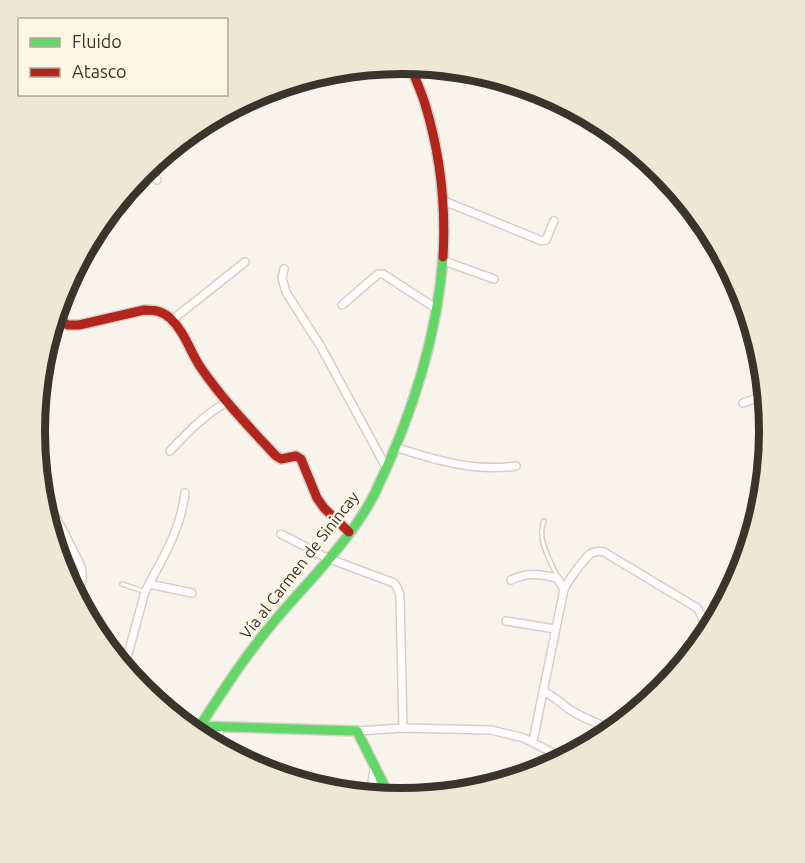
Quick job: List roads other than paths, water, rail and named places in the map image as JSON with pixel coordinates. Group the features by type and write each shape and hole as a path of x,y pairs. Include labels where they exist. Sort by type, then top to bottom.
{"street":[{"name":"Vía al Carmen de Sinincay","path":"198,725 258,641 349,532 369,503 408,418 426,368 444,261 444,201 435,141 426,105 414,74"},
{"path":"154,175 157,180"},
{"path":"444,201 542,241 546,240 554,221"},
{"path":"172,320 245,261"},
{"path":"444,261 494,279"},
{"path":"284,269 282,279 286,292 321,347 386,467"},
{"path":"342,305 378,274 383,274 437,309"},
{"path":"62,322 68,325 87,324 156,309 172,320 201,368 226,402 276,456 281,459 296,456 301,459 317,498 349,532"},
{"path":"743,403 758,398"},
{"path":"170,451 195,425 226,402"},
{"path":"395,447 459,465 499,468 516,466"},
{"path":"126,658 145,592 180,521 185,493"},
{"path":"56,517 81,566 83,574 80,586"},
{"path":"281,534 327,558 394,583 398,587 403,728"},
{"path":"533,741 564,589 590,554 596,551 604,552 697,608 702,616 703,624"},
{"path":"511,580 526,574 544,575 558,578 564,589"},
{"path":"149,584 192,593"},
{"path":"506,621 555,629"},
{"path":"544,692 552,695 581,717 605,726"},
{"path":"200,726 357,731 403,728 491,730 533,741 556,754"},
{"path":"219,738 220,728"},
{"path":"357,731 386,788"},
{"path":"372,787 374,764"}],"lane":[{"path":"544,521 541,526 542,536 558,578"},
{"path":"122,584 145,592"}],"waterway":[{"path":"744,327 744,341 752,357"}]}
